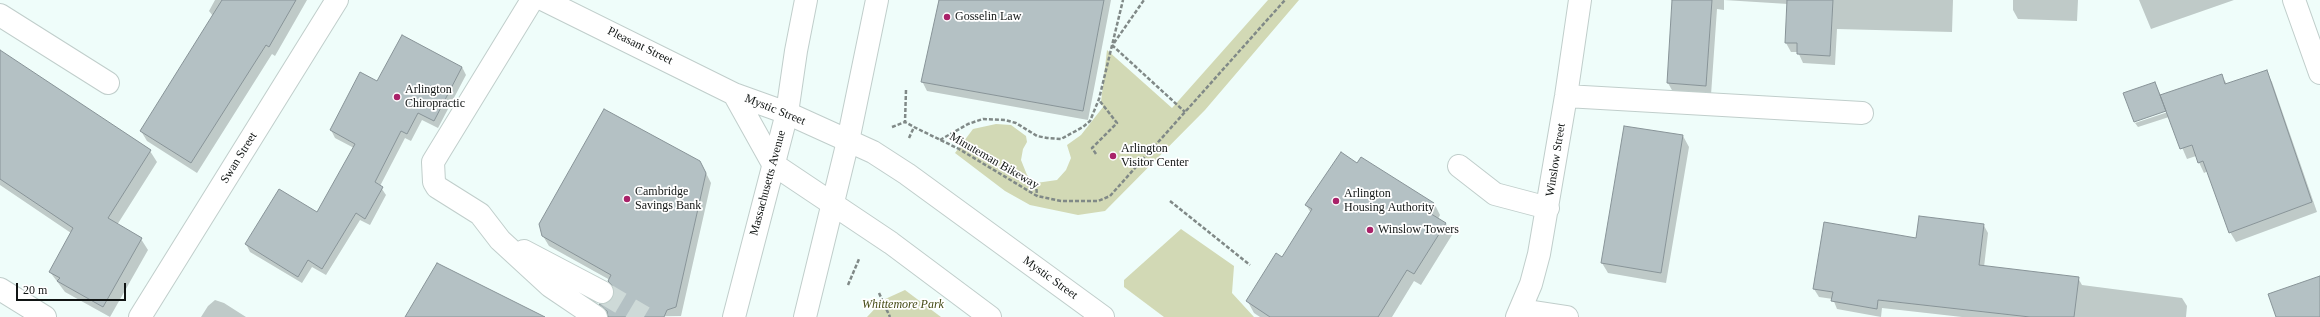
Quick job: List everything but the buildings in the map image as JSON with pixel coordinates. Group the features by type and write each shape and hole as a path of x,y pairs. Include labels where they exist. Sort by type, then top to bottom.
{"main road":[{"name":"Swan Street","path":"140,317 337,0"},
{"path":"532,0 433,162 432,172 436,187 480,214 512,253 550,286 596,317"},
{"name":"Pleasant Street","path":"544,0 734,94"},
{"name":"Massachusetts Avenue","path":"734,317 787,113 796,50 806,0"},
{"path":"805,317 848,141 877,0"},
{"name":"Winslow Street","path":"1519,313 1539,254 1548,208 1580,0"},
{"path":"2294,0 2320,73"},
{"path":"0,15 108,83"},
{"name":"Mystic Street","path":"734,94 787,113 873,152 907,174 1103,317"},
{"name":"Mystic Street","path":"734,94 773,164 832,202 891,243 990,317"},
{"path":"1566,96 1862,113"},
{"path":"1459,166 1495,194 1548,208"},
{"path":"493,231 518,248 602,292"},
{"path":"0,289 46,317"},
{"path":"1519,313 1567,317"}],"path":[{"path":"940,140 968,124 983,119 1005,120 1023,126 1037,136 1061,139 1083,128 1090,121 1099,99 1123,0"},
{"path":"1112,45 1144,0"},
{"name":"Minuteman Bikeway","path":"906,90 905,122 959,149 1037,196 1062,201 1095,202 1106,198 1285,0"},
{"path":"1112,45 1185,112"},
{"path":"1096,154 1092,148 1117,123 1099,99"},
{"path":"1036,183 1037,196"},
{"path":"1170,201 1250,265"},
{"path":"879,293 890,317"}],"green space":[{"path":"1268,0 1299,0 1205,110 1105,211 1078,215 1030,205 1005,191 955,153 973,129 996,124 1011,125 1026,136 1027,142 1023,149 1021,160 1027,175 1036,183 1057,180 1066,170 1071,158 1067,145 1081,135 1103,107 1101,102 1107,50 1172,108"},
{"path":"1181,229 1234,266 1232,293 1254,317 1164,317 1124,287 1124,280"},
{"name":"Whittemore Park","path":"905,290 941,317 867,317 883,300"}],"tunnel":[{"path":"602,292 644,317"}],"place":[{"name":"Gosselin Law","path":"947,17"},
{"name":"Arlington Chiropractic","path":"397,97"},
{"name":"Arlington Visitor Center","path":"1113,156"},
{"name":"Cambridge Savings Bank","path":"627,199"},
{"name":"Arlington Housing Authority","path":"1336,201"},
{"name":"Winslow Towers","path":"1370,230"}]}
